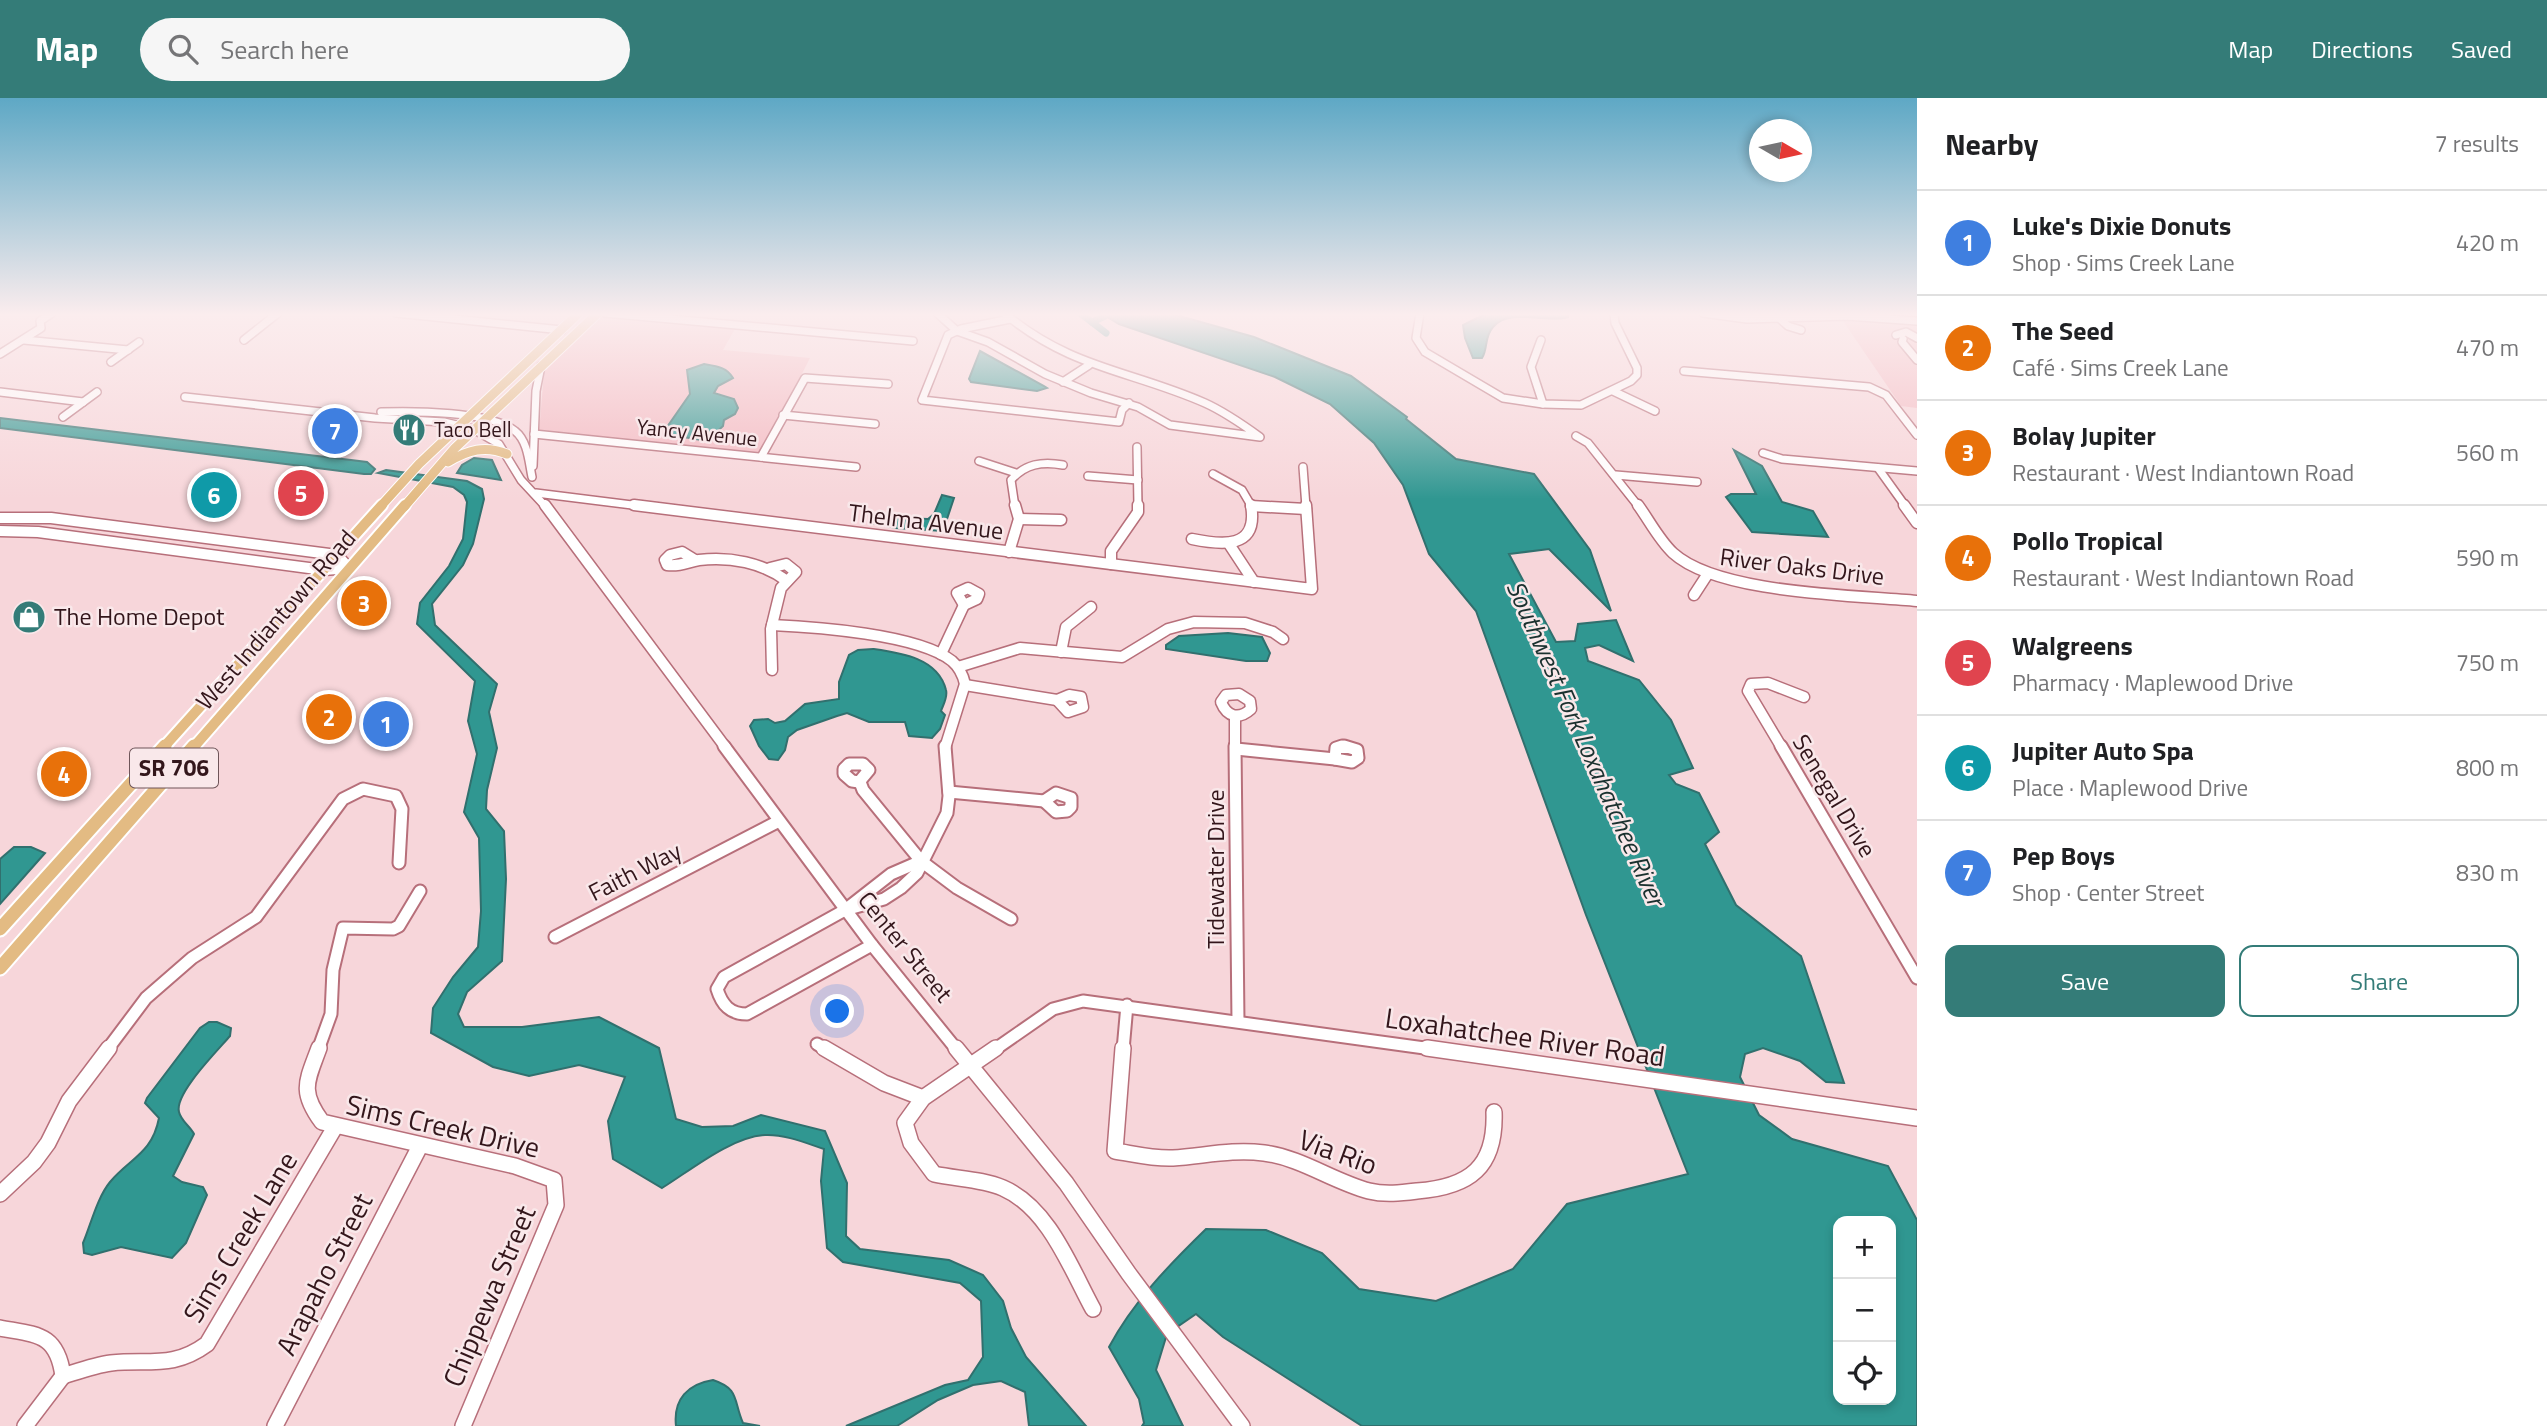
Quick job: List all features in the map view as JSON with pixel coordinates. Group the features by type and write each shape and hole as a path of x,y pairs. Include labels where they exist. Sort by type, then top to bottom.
{"main road":[{"name":"West Indiantown Road","path":"0,929 402,482 458,425 513,375"},
{"name":"West Indiantown Road","path":"0,968 434,471 482,419 531,375"},
{"path":"434,471 474,448 489,447 507,454"}],"street":[{"name":"Center Street","path":"532,477 539,375"},
{"path":"931,375 922,400 1119,422 1122,410 1129,403"},
{"path":"1050,375 1063,382 1129,403 1179,428 1260,437 1228,414 1196,400 1119,375"},
{"path":"1063,382 1074,375"},
{"path":"1461,375 1493,394 1514,401 1581,405 1613,391 1636,375"},
{"path":"1534,375 1543,404"},
{"path":"1732,375 1864,386 1883,393 1917,435"},
{"path":"761,457 805,378 888,384"},
{"path":"1613,391 1655,411"},
{"path":"63,416 97,392"},
{"path":"0,393 83,402"},
{"name":"Center Street","path":"185,397 458,425 485,434 507,454 521,480 536,493 845,910 1066,1183 1129,1274 1242,1426"},
{"name":"Center Street","path":"343,414 396,411 482,419 508,427 519,435 536,493"},
{"path":"783,415 875,424"},
{"name":"Yancy Avenue","path":"534,434 856,467"},
{"name":"River Oaks Drive","path":"1576,436 1588,443 1616,475 1672,552 1707,575 1742,584 1917,601"},
{"path":"1111,564 1111,551 1138,512 1137,447"},
{"path":"1763,453 1782,459 1917,471"},
{"path":"979,461 1016,474"},
{"path":"1009,552 1019,519 1011,493 1011,480 1026,466 1039,463 1063,465"},
{"path":"1251,506 1306,509 1303,467"},
{"path":"1878,468 1917,523"},
{"path":"1192,539 1229,544 1244,538 1252,523 1251,506 1236,485 1213,474"},
{"path":"1616,475 1697,482"},
{"path":"1088,476 1138,480"},
{"name":"Thelma Avenue","path":"536,493 1312,589 1306,509"},
{"path":"0,518 51,518 337,555 349,568"},
{"path":"1019,519 1061,520"},
{"path":"0,531 38,532 324,570 349,568"},
{"path":"1229,544 1254,582"},
{"path":"695,560 770,568 787,581"},
{"path":"770,568 781,564 791,566 796,572 781,589 772,625 772,670"},
{"path":"1694,594 1707,575"},
{"path":"941,654 964,605"},
{"path":"1060,652 1066,626 1091,607"},
{"path":"958,667 1013,649 1122,657 1133,653 1166,629 1198,620 1265,628 1277,632 1283,639"},
{"path":"772,625 849,629 941,654 958,667 965,685 964,697 945,745 950,792 942,830 921,861 917,874 868,907 845,910 724,977 717,989 721,1002 731,1012 747,1014 872,945"},
{"name":"Senegal Drive","path":"1804,697 1761,682 1751,684 1748,691 1917,978"},
{"path":"965,685 1057,700"},
{"name":"Tidewater Drive","path":"1235,717 1238,1021"},
{"path":"1236,749 1335,759"},
{"path":"860,782 866,795 921,861 957,888 1011,919"},
{"path":"0,1194 41,1153 69,1101 146,998 192,958 256,916 343,799 363,789 396,796 402,809 399,863"},
{"path":"950,792 1044,801"},
{"name":"Faith Way","path":"555,937 779,821"},
{"name":"Sims Creek Drive","path":"420,891 399,926 393,929 343,928 332,970 331,1014 305,1087 310,1106 322,1122 335,1127 534,1171 548,1176 556,1186"},
{"name":"Loxahatchee River Road","path":"923,1098 1053,1009 1083,1002 1127,1005 1917,1118"},
{"name":"Via Rio","path":"1127,1005 1115,1151 1170,1158 1229,1150 1251,1151 1296,1160 1359,1188 1381,1193 1428,1191 1448,1187 1480,1170 1489,1158 1494,1139 1494,1112"},
{"path":"817,1044 884,1083 923,1098 905,1123 911,1143 934,1174 1004,1188 1024,1200 1055,1241 1093,1309"},
{"name":"Sims Creek Lane","path":"64,1376 111,1363 140,1360 177,1363 193,1357 207,1344 335,1127"},
{"name":"Arapaho Street","path":"275,1426 420,1146"},
{"name":"Chippewa Street","path":"463,1426 556,1205 556,1186"},
{"path":"0,1328 43,1337 55,1344 62,1358 64,1376 25,1426"}],"shaded area":[{"path":"544,375 801,375 760,456 539,433"},
{"path":"1880,375 1917,375 1917,408 1901,406"}],"water":[{"path":"688,375 731,375 733,378 718,386 714,393 734,399 738,408 707,441 666,434 665,430 690,394"},
{"path":"971,375 1023,375 1047,388 1037,391 971,382"},
{"name":"Southwest Fork Loxahatchee River","path":"1269,375 1348,375 1407,417 1406,419 1456,459 1534,474 1590,550 1611,611 1549,549 1509,554 1556,642 1575,641 1578,624 1616,620 1633,661 1599,645 1585,648 1588,661 1639,680 1671,720 1693,768 1669,775 1676,784 1699,793 1719,832 1705,844 1736,905 1801,956 1844,1083 1826,1082 1800,1061 1763,1048 1745,1054 1740,1077 1759,1115 1792,1139 1888,1166 1917,1220 1917,1426 1362,1426 1223,1337 1196,1314 1167,1334 1156,1370 1183,1426 1142,1426 1144,1423 1139,1399 1109,1347 1140,1299 1206,1229 1266,1230 1322,1253 1359,1289 1436,1301 1513,1269 1567,1204 1688,1174 1586,915 1476,611 1429,554 1403,485 1374,443 1330,404"},
{"path":"0,418 367,462 375,469 371,474 364,474 0,428"},
{"path":"1734,450 1762,466 1782,502 1813,511 1828,537 1752,532 1726,497 1731,494 1756,494"},
{"path":"474,458 492,460 501,480 457,473 462,465"},
{"path":"386,470 467,481 482,489 484,499 473,544 463,565 432,604 435,625 497,684 489,712 497,748 487,790 486,809 504,831 506,879 502,961 467,992 458,1014 464,1027 522,1027 599,1017 659,1048 676,1119 702,1127 733,1126 761,1115 825,1131 847,1183 846,1236 860,1249 949,1260 983,1275 1003,1301 1011,1328 1026,1357 1086,1426 1029,1426 1025,1392 1001,1381 973,1385 938,1400 897,1426 846,1426 945,1385 968,1380 983,1357 981,1301 960,1283 843,1262 827,1248 821,1181 824,1149 780,1136 752,1137 725,1148 662,1188 613,1159 608,1121 625,1077 579,1065 529,1076 493,1067 431,1033 433,1008 453,977 478,947 481,911 479,838 464,812 477,754 468,721 475,681 417,624 420,603 449,566 463,539 467,502 464,495 453,487 378,473"},
{"path":"942,495 954,498 943,531 896,528 871,523 873,517 928,519 934,514"},
{"path":"1228,633 1262,637 1270,653 1267,661 1246,661 1166,649 1166,645 1179,636"},
{"path":"873,649 917,659 927,664 942,679 946,698 941,711 945,715 940,729 932,738 909,736 905,722 869,722 847,713 797,730 788,737 785,750 778,760 769,759 759,746 750,726 754,720 768,719 775,723 785,721 805,704 839,699 839,682 849,655 858,650"},
{"path":"14,847 31,847 45,853 0,904 0,859"},
{"path":"209,1022 217,1022 231,1028 230,1036 198,1072 179,1104 180,1115 194,1134 173,1176 182,1182 203,1187 207,1195 186,1243 172,1258 121,1247 92,1255 84,1253 83,1243 105,1188 146,1148 156,1130 159,1118 145,1103 147,1098 200,1028"},
{"path":"713,1380 732,1391 743,1423 760,1426 676,1426 677,1408 684,1394 696,1385"}],"place":[{"name":"Taco Bell","path":"409,430"},
{"name":"Pep Boys","path":"335,431"},
{"name":"Walgreens","path":"301,493"},
{"name":"Jupiter Auto Spa","path":"214,495"},
{"name":"Bolay Jupiter","path":"364,603"},
{"name":"The Home Depot","path":"29,617"},
{"name":"The Seed","path":"329,717"},
{"name":"Luke's Dixie Donuts","path":"386,724"},
{"name":"Pollo Tropical","path":"64,774"}]}
